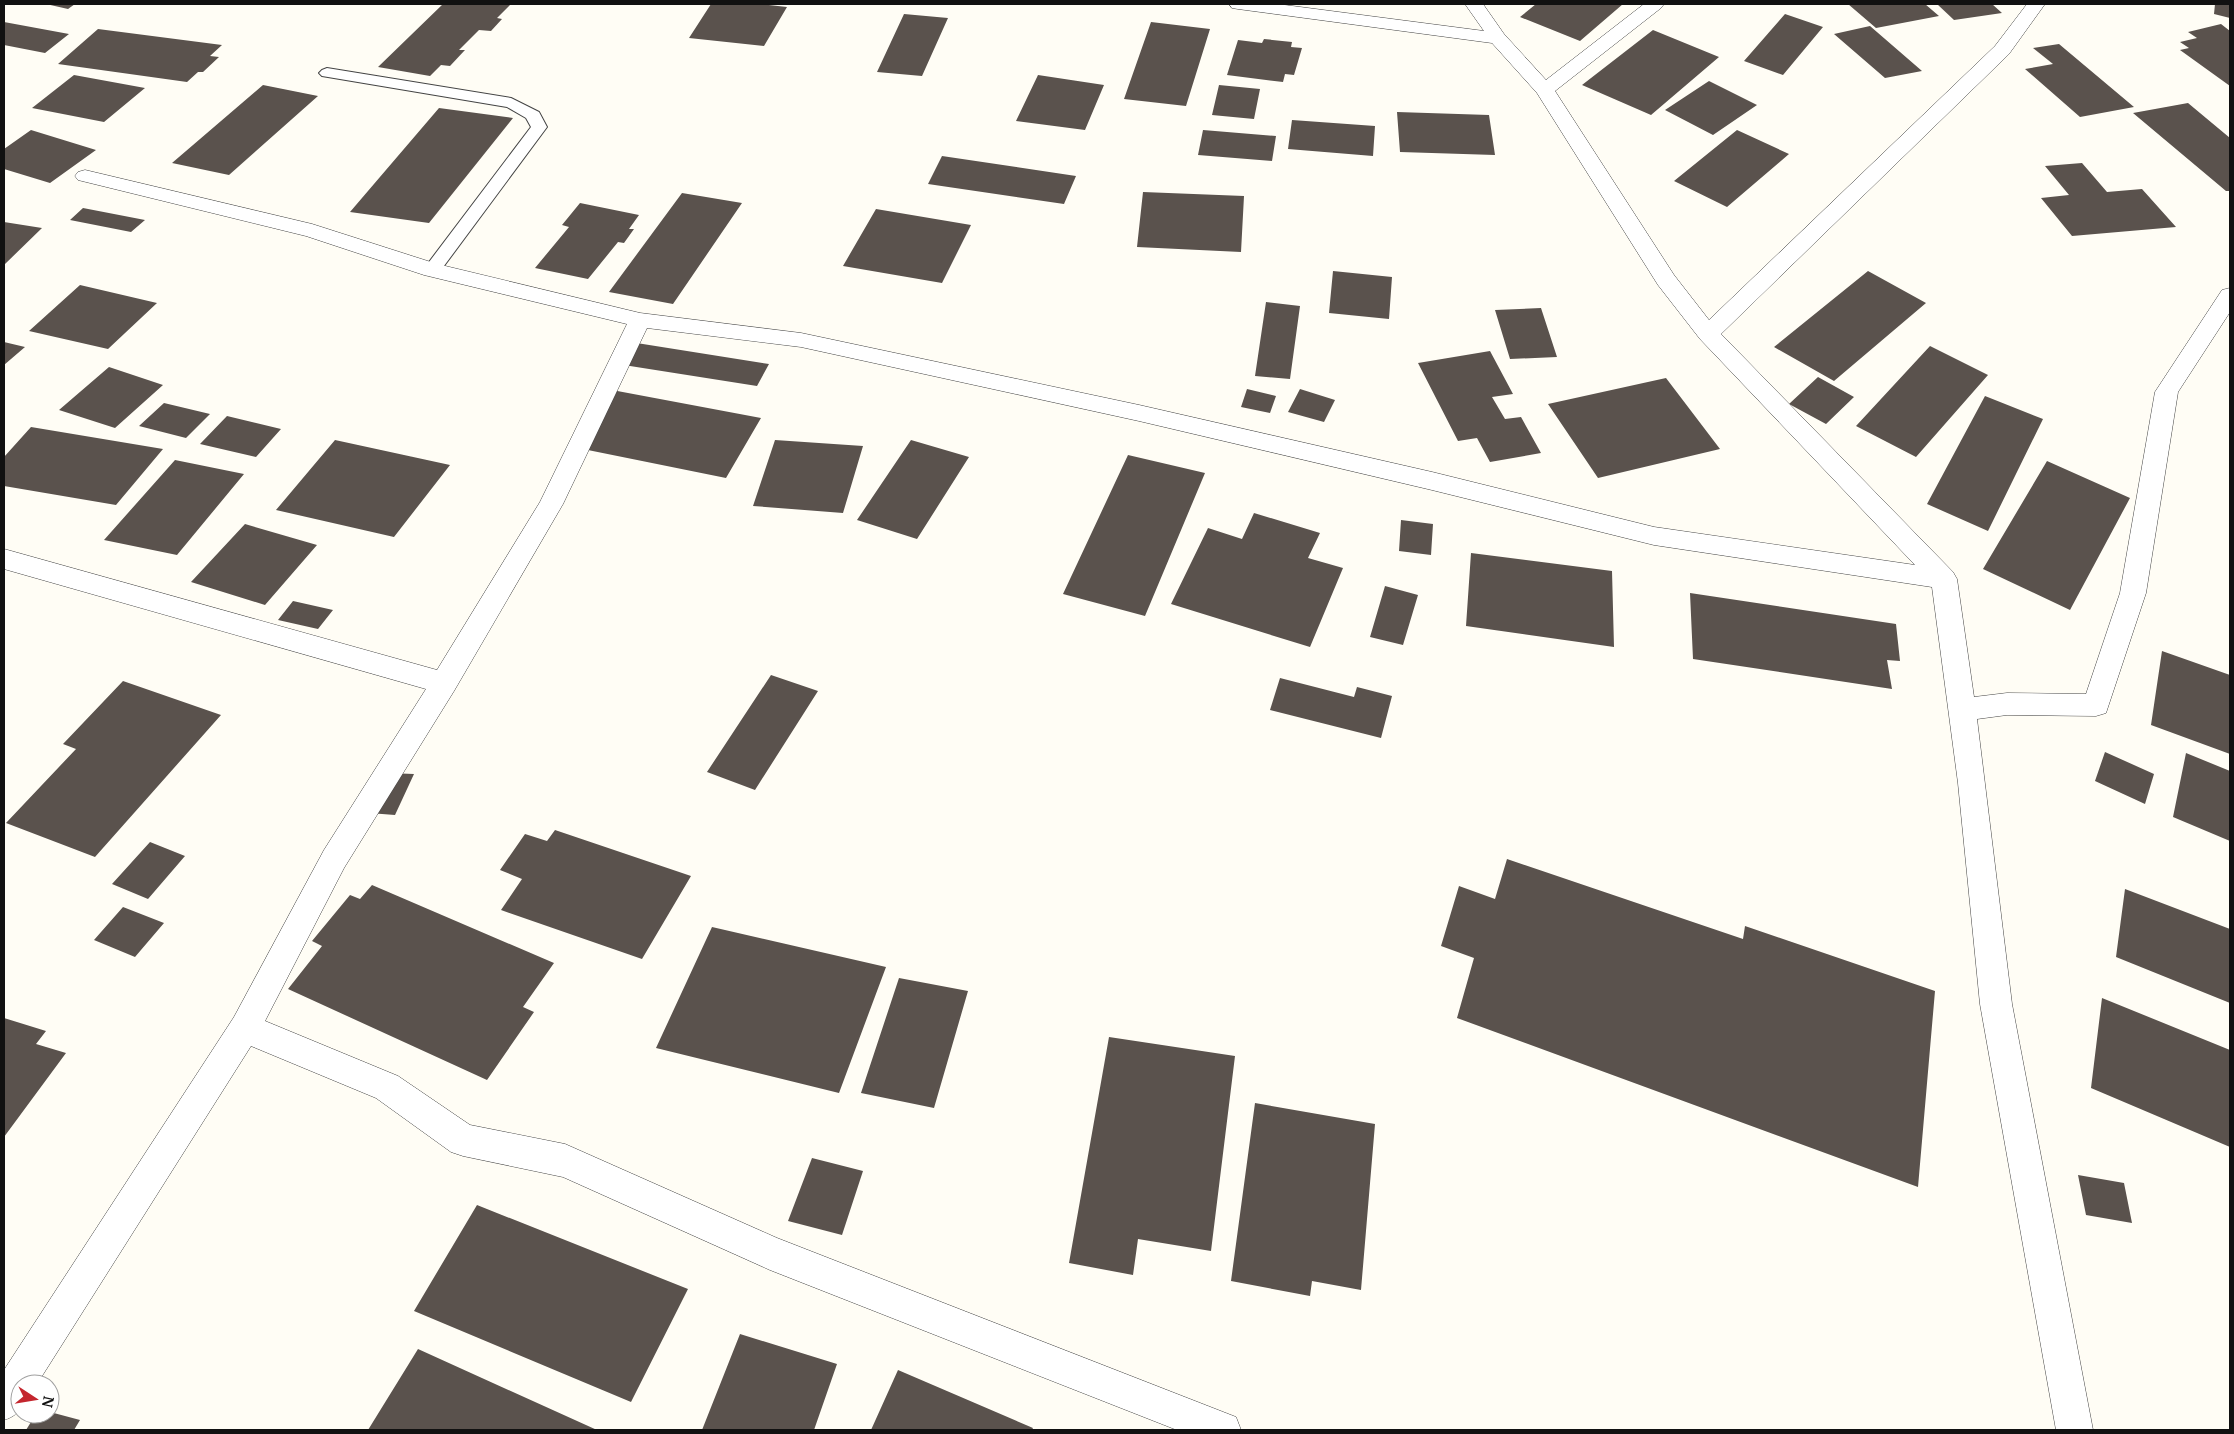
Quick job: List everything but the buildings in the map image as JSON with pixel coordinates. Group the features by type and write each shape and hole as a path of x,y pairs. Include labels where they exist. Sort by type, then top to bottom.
{"street":[{"path":"1238,4 1498,38"},
{"path":"1474,4 1498,38 1545,90 1666,280 1708,334 1944,579 1972,783 1996,1004 2075,1430"},
{"path":"1545,90 1655,4"},
{"path":"1708,334 2002,50 2036,4"},
{"path":"85,176 312,231 432,270 640,320 801,340 1139,413 1432,481 1654,536 1944,579"},
{"path":"1961,705 1973,708 2007,704 2096,705 2133,593 2167,392 2230,295"},
{"path":"4,1402 245,1028 334,859 444,683 551,504 640,320"},
{"path":"4,559 444,683"},
{"path":"245,1028 387,1086 463,1140 565,1161 770,1253 1223,1430"}],"lane":[{"path":"327,73 511,103 533,115 539,127 432,270"}]}
